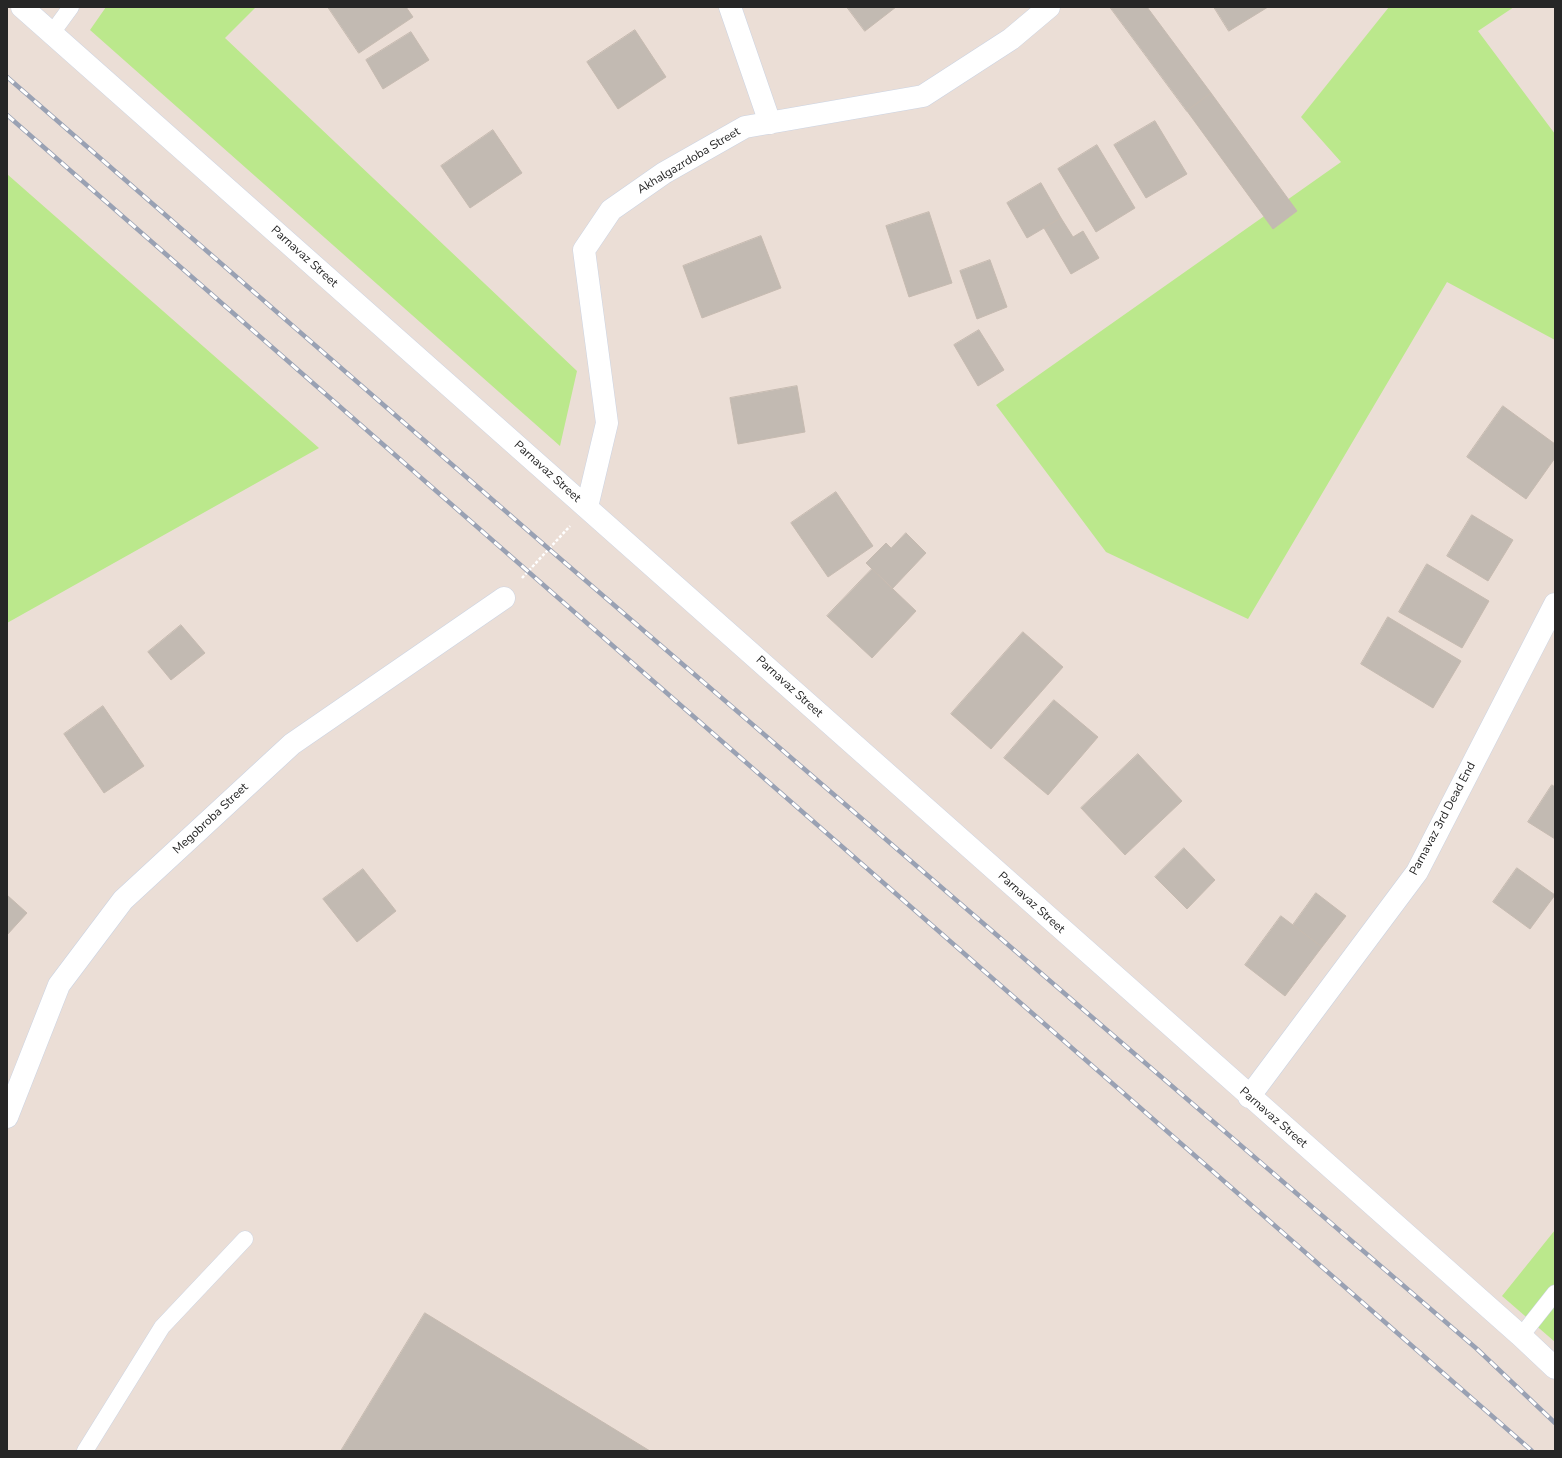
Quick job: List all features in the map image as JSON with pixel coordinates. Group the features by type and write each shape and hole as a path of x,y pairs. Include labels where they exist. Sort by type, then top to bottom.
{"street":[{"name":"Parnavaz Street","path":"22,7 1249,1097 1521,1336 1555,1368"},
{"path":"730,7 770,123"},
{"name":"Akhalgazrdoba Street","path":"587,508 607,422 584,250 611,210 664,173 745,127 923,96 1011,39 1049,7"},
{"name":"Megobroba Street","path":"7,1117 59,985 123,900 292,744 504,598"},
{"name":"Parnavaz 3rd Dead End","path":"1249,1097 1417,872 1555,604"}],"lane":[{"path":"52,33 71,7"},
{"path":"85,1451 162,1327 245,1239"},
{"path":"1521,1336 1555,1293"}],"path":[{"path":"504,598 587,508"}],"green space":[{"path":"106,7 256,7 225,38 577,371 560,446 90,30"},
{"path":"1389,7 1514,7 1478,31 1555,134 1555,340 1447,282 1248,619 1106,552 996,405 1341,162 1301,117"},
{"path":"7,174 319,448 7,623"},
{"path":"1555,1230 1555,1342 1502,1296"}],"building":[{"path":"328,7 406,7 413,17 359,53"},
{"path":"847,7 896,7 865,31"},
{"path":"1110,7 1147,7 1211,93 1187,111"},
{"path":"1214,7 1268,7 1229,31"},
{"path":"635,30 666,77 618,109 587,62"},
{"path":"411,32 429,60 383,89 366,60"},
{"path":"1211,93 1297,211 1273,229 1187,111"},
{"path":"1155,121 1187,174 1146,198 1114,145"},
{"path":"493,130 522,173 470,208 441,166"},
{"path":"1097,145 1135,208 1096,232 1058,169"},
{"path":"1041,183 1061,218 1027,238 1007,203"},
{"path":"929,212 952,283 909,297 886,226"},
{"path":"1061,218 1073,237 1083,231 1099,258 1071,274 1044,228"},
{"path":"761,236 781,288 702,318 683,266"},
{"path":"990,260 1007,307 977,319 960,271"},
{"path":"979,330 1004,370 978,386 954,345"},
{"path":"797,386 805,432 738,444 730,398"},
{"path":"1503,406 1555,444 1555,458 1526,499 1467,457"},
{"path":"836,492 873,546 828,577 791,523"},
{"path":"1472,515 1513,540 1488,581 1447,556"},
{"path":"906,533 926,553 892,589 866,563 886,543 891,548"},
{"path":"1427,564 1489,601 1462,648 1399,612"},
{"path":"872,569 916,611 872,658 827,616"},
{"path":"1388,617 1461,661 1433,708 1361,664"},
{"path":"181,625 205,653 171,680 148,652"},
{"path":"1023,632 1063,667 991,749 951,714"},
{"path":"1054,700 1098,737 1048,795 1004,758"},
{"path":"103,706 144,766 104,793 64,734"},
{"path":"1138,754 1182,801 1125,855 1081,808"},
{"path":"1552,785 1555,787 1555,839 1528,822"},
{"path":"1184,848 1215,880 1187,909 1155,877"},
{"path":"1517,868 1555,895 1530,929 1493,902"},
{"path":"363,869 396,911 357,942 323,899"},
{"path":"1316,893 1346,916 1322,947 1293,925"},
{"path":"7,895 27,913 7,935"},
{"path":"1281,916 1322,947 1285,996 1245,965"},
{"path":"425,1313 650,1451 341,1451"}],"railway":[{"path":"7,77 549,549 1477,1349 1555,1423"},
{"path":"7,115 1532,1451"}]}
